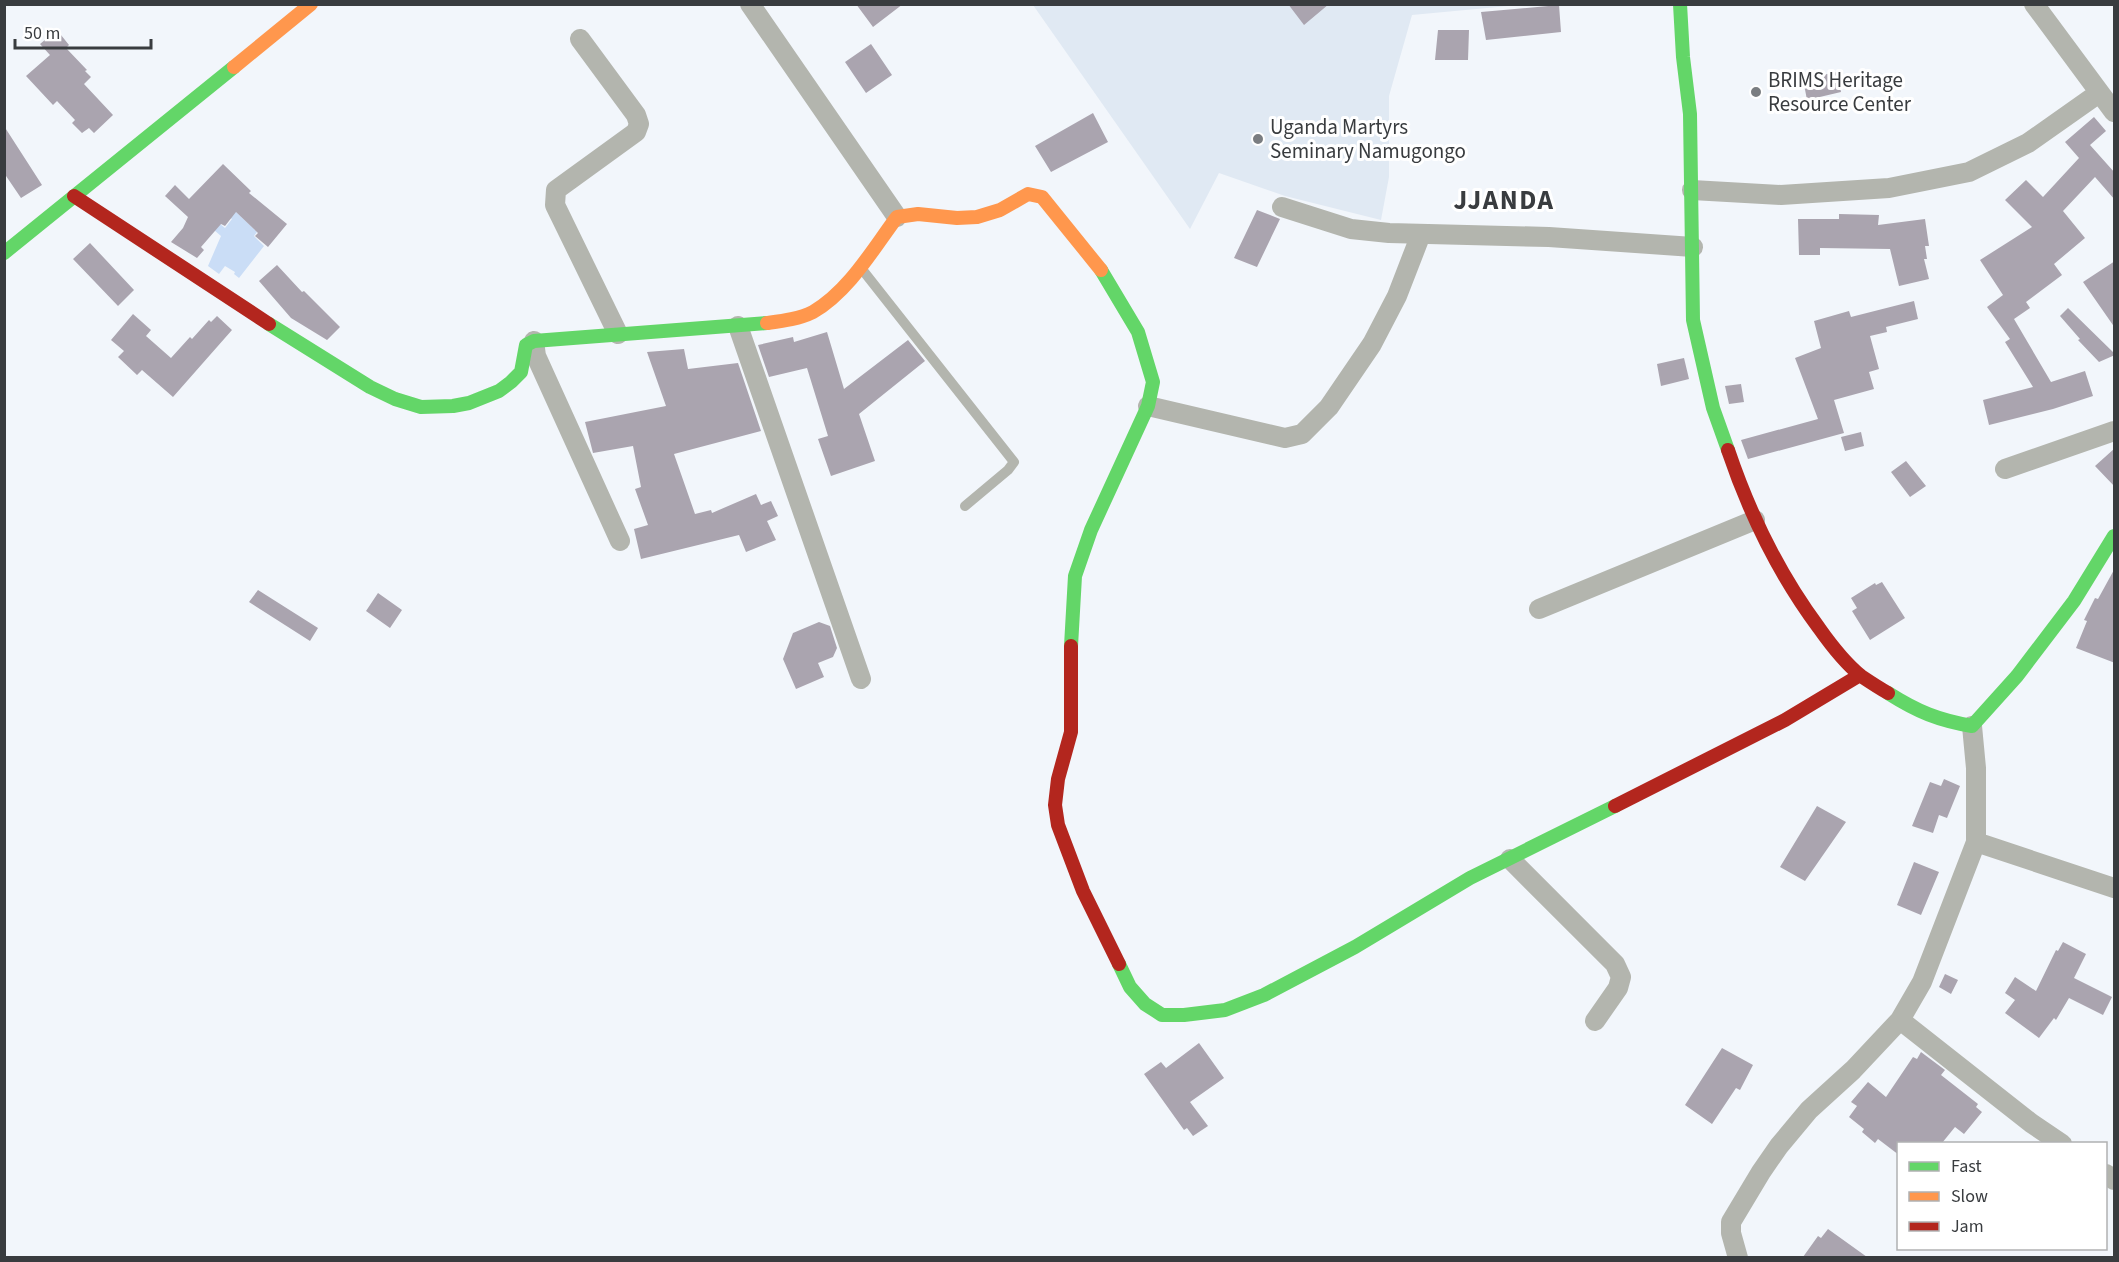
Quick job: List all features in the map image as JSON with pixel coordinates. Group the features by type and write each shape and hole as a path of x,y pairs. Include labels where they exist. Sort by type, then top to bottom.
{"street":[{"path":"4,253 310,4"},
{"path":"750,4 897,217"},
{"path":"1680,4 1683,57 1690,114 1693,320 1713,408 1740,486 1776,566 1834,648 1860,675 1913,709 1945,721 1972,726"},
{"path":"2034,4 2115,112"},
{"path":"580,39 636,115 639,124 636,132 556,190 554,198 555,205 618,334"},
{"path":"1692,190 1781,195 1889,188 1969,172 2028,143 2099,93"},
{"path":"74,196 228,300 366,384 406,403 426,407 461,406 488,396 508,385 522,370 526,345 534,341 738,326 798,318 823,305 845,284 897,217 907,214 933,213 959,218 977,218 1003,209 1027,194 1042,197 1095,261 1138,332 1153,382 1148,406 1091,530 1075,576 1071,621 1071,732 1058,779 1055,805 1058,825 1083,891 1130,987 1145,1004 1162,1015 1185,1016 1225,1010 1264,995 1345,952 1470,878 1785,720 1860,675"},
{"path":"1282,207 1351,228 1389,233 1549,237 1693,247"},
{"path":"1148,406 1285,438 1302,434 1329,407 1372,344 1397,296 1421,234"},
{"path":"738,326 861,679"},
{"path":"534,341 536,356 620,541"},
{"path":"2005,469 2115,431"},
{"path":"1539,609 1755,520"},
{"path":"1738,1257 1731,1233 1731,1222 1761,1172 1809,1110 1853,1070 1900,1020 1922,982 1976,842 1976,768 1972,726 2018,676 2074,601 2115,536"},
{"path":"1976,842 2115,888"},
{"path":"1510,859 1616,964 1621,977 1618,988 1595,1021"},
{"path":"1900,1020 2031,1123 2060,1142"}],"lane":[{"path":"859,266 1014,462 1008,470 965,506"}],"shaded area":[{"name":"Uganda Martyrs Seminary Namugongo","path":"1033,5 1519,5 1412,15 1389,96 1389,177 1381,220 1285,196 1219,173 1190,229"}],"water":[{"path":"233,209 257,232 254,236 264,246 239,278 234,274 235,272 225,266 219,274 208,266 221,236 214,230 220,224 225,228 232,219 226,215"}],"building":[{"path":"856,4 903,4 873,27"},
{"path":"1288,4 1329,4 1304,25"},
{"path":"1559,5 1561,32 1486,40 1481,12"},
{"path":"57,30 69,45 66,48 91,77 84,84 113,115 94,133 89,128 82,133 72,123 75,120 57,101 53,105 26,76 50,55 40,44"},
{"path":"1438,30 1469,30 1468,60 1435,60"},
{"path":"871,44 892,75 866,93 845,62"},
{"path":"1837,72 1841,92 1807,100 1803,79"},
{"path":"1093,113 1108,142 1051,172 1035,146"},
{"path":"2094,117 2106,131 2090,145 2115,173 2115,200 2095,177 2063,211 2085,238 2054,264 2062,275 2026,302 2030,308 2014,319 2051,382 2085,371 2093,396 1989,425 1983,400 2033,387 2005,342 2010,339 1987,307 2003,295 1980,260 2032,227 2005,200 2026,180 2043,197 2079,158 2065,142"},
{"path":"4,126 42,185 21,198 4,173"},
{"path":"223,164 251,191 249,193 287,224 268,247 255,236 258,233 236,212 225,226 221,224 201,247 204,250 197,258 171,242 183,228 188,217 165,196 175,185 189,199"},
{"path":"1257,210 1280,219 1257,267 1234,258"},
{"path":"1839,214 1879,215 1878,225 1925,219 1929,246 1925,246 1927,259 1924,259 1929,279 1899,286 1890,249 1820,248 1820,255 1799,255 1798,219 1839,219"},
{"path":"90,243 134,290 118,306 73,259"},
{"path":"2115,261 2115,328 2083,282"},
{"path":"277,265 340,327 327,340 291,318 259,281"},
{"path":"1914,301 1918,319 1886,327 1887,332 1870,336 1879,369 1869,372 1874,389 1834,400 1844,433 1748,459 1741,440 1818,419 1795,358 1821,348 1814,321 1849,311 1851,317"},
{"path":"2068,308 2115,355 2099,362 2060,316"},
{"path":"133,314 151,330 146,336 171,358 190,337 192,339 209,320 211,322 217,316 232,330 173,397 142,370 137,375 118,357 124,351 111,340"},
{"path":"827,332 844,389 908,340 925,361 859,414 875,461 831,476 818,439 828,436 807,368 769,377 758,345 793,337 794,342"},
{"path":"684,349 688,369 738,363 761,431 674,454 695,514 711,510 712,513 756,494 761,505 771,501 778,516 767,521 776,540 746,552 739,535 641,559 634,529 648,525 635,489 641,487 633,446 593,453 585,422 666,406 647,352"},
{"path":"1684,358 1689,379 1661,386 1657,364"},
{"path":"1741,384 1744,402 1729,404 1725,386"},
{"path":"1861,432 1864,446 1845,451 1841,437"},
{"path":"2115,448 2115,487 2095,466"},
{"path":"1906,461 1926,486 1910,497 1891,472"},
{"path":"2115,568 2115,663 2076,648 2087,621 2084,620 2095,598 2098,599"},
{"path":"1882,582 1905,618 1870,640 1852,611 1857,608 1851,598 1875,583 1876,585"},
{"path":"258,590 318,628 310,641 249,602"},
{"path":"378,593 402,610 390,628 366,611"},
{"path":"819,622 830,626 837,648 833,657 818,663 824,677 796,689 783,659 793,633"},
{"path":"1944,779 1960,786 1947,818 1939,815 1933,833 1912,826 1930,782 1941,786"},
{"path":"1817,806 1846,822 1805,881 1780,867"},
{"path":"1914,862 1939,872 1921,915 1897,905"},
{"path":"2063,942 2086,954 2074,978 2112,997 2103,1015 2069,998 2056,1020 2054,1018 2039,1038 2005,1013 2015,1000 2005,993 2015,977 2036,991 2056,950 2058,951"},
{"path":"1945,974 1958,980 1951,994 1939,987"},
{"path":"1199,1043 1224,1078 1190,1102 1208,1126 1193,1136 1187,1128 1184,1130 1144,1074 1161,1062 1166,1068"},
{"path":"1722,1048 1753,1065 1740,1090 1736,1088 1712,1124 1685,1105"},
{"path":"1921,1052 1945,1070 1941,1075 1978,1104 1976,1107 1982,1112 1964,1134 1955,1127 1943,1142 1897,1142 1897,1153 1878,1139 1875,1143 1862,1132 1864,1129 1849,1117 1857,1106 1851,1102 1868,1082 1886,1097 1913,1057 1917,1059"},
{"path":"1828,1229 1867,1257 1803,1257 1818,1236 1821,1238"}],"traffic: fast":[{"path":"1680,4 1683,57 1690,114 1693,320 1713,408 1728,450"},
{"path":"4,253 234,67"},
{"path":"1071,646 1075,576 1091,530 1148,406 1153,382 1138,332 1101,270"},
{"path":"269,324 370,387 395,399 421,407 469,403 499,391 521,372 526,345 534,341 767,323"},
{"path":"1888,693 1928,714 1972,726 2017,676 2074,601 2114,536"},
{"path":"1119,964 1130,987 1145,1004 1162,1015 1225,1010 1264,995 1355,947 1470,878 1615,806"}],"traffic: slow":[{"path":"234,67 311,4"},
{"path":"767,323 802,316 826,303 860,269 897,217 918,214 957,218 977,217 1000,210 1028,194 1042,197 1101,270"}],"traffic: jam":[{"path":"74,196 269,324"},
{"path":"1728,450 1766,543 1804,607 1838,654 1861,676 1888,693"},
{"path":"1071,646 1071,732 1058,779 1055,805 1058,825 1083,891 1119,964"},
{"path":"1615,806 1785,720 1860,675"}],"place":[{"name":"BRIMS Heritage Resource Center","path":"1756,92"},
{"name":"Uganda Martyrs Seminary Namugongo","path":"1258,139"}],"district":[{"name":"JJANDA","path":"1504,200"}]}
